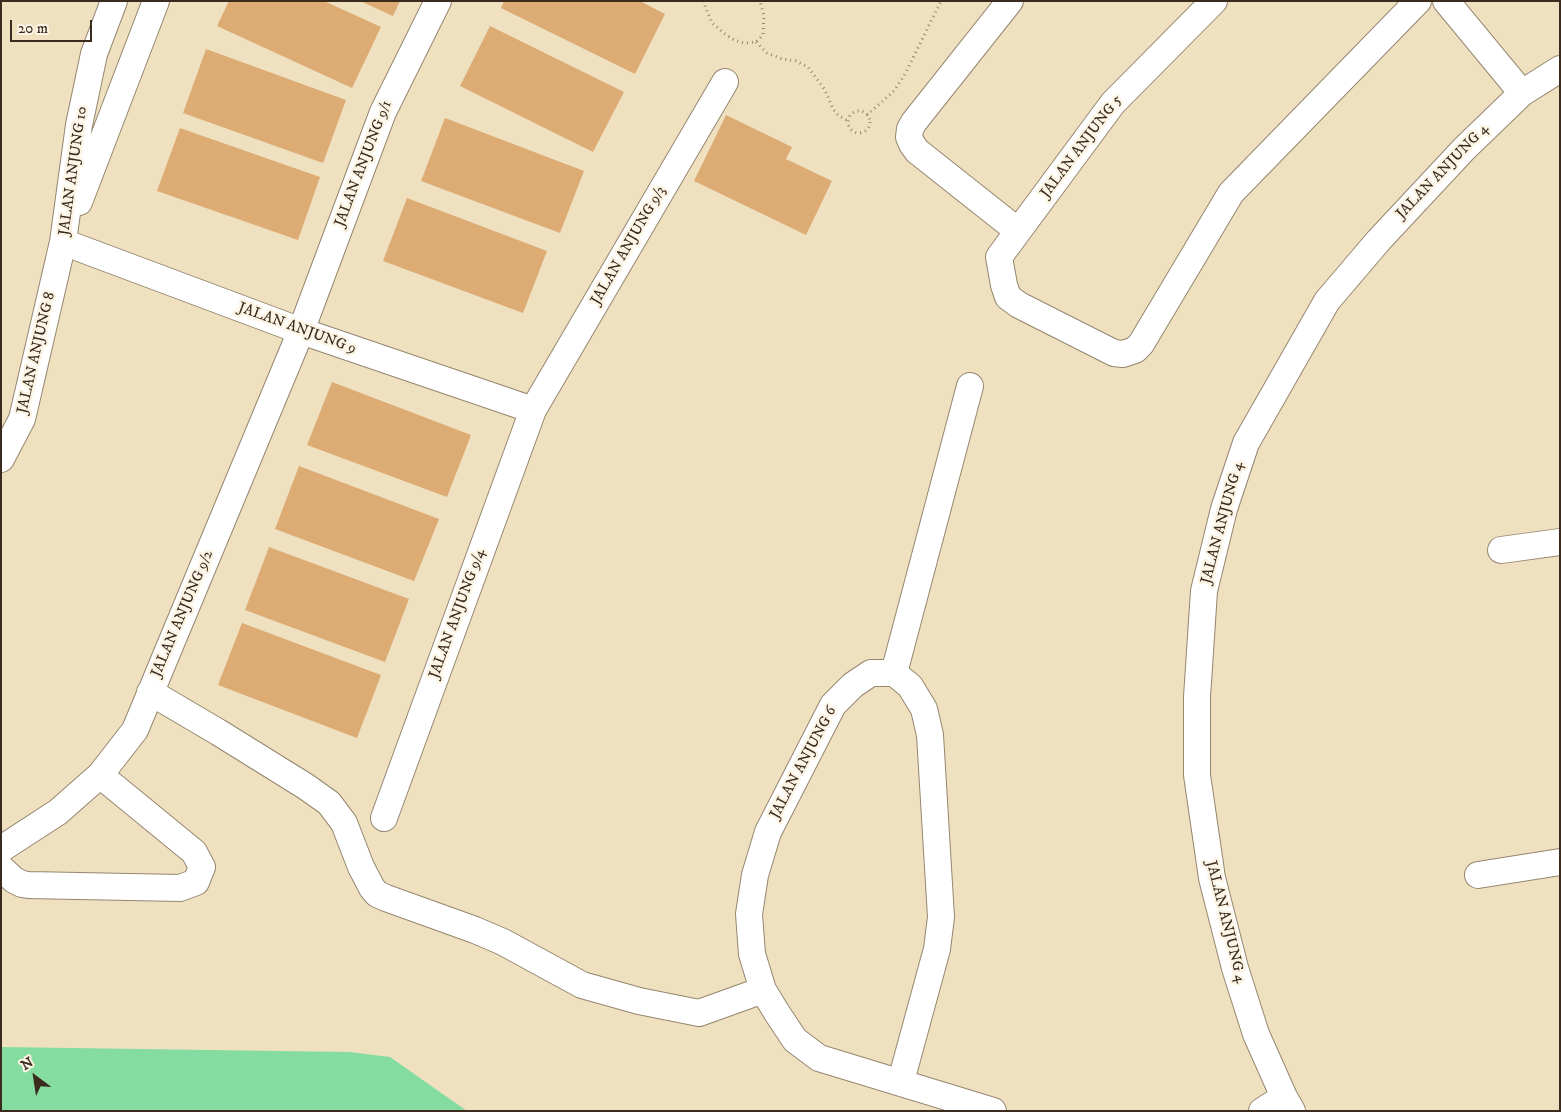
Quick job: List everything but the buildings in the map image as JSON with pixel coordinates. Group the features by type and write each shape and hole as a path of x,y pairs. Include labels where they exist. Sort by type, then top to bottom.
{"street":[{"name":"JALAN ANJUNG 10","path":"63,242 79,124 94,54 114,1"},
{"name":"JALAN ANJUNG 10","path":"63,242 156,1"},
{"name":"JALAN ANJUNG 9/1","path":"301,331 383,112 438,1"},
{"path":"1010,1 914,122 910,129 910,137 917,151 1018,230"},
{"name":"JALAN ANJUNG 5","path":"1214,1 1112,103 999,256 1008,297 1019,305 1114,353 1123,354 1135,350 1141,344 1231,193 1418,1"},
{"path":"1446,1 1522,93"},
{"name":"JALAN ANJUNG 4","path":"1288,1104 1256,1034 1235,968 1212,878 1197,775 1197,697 1204,591 1224,509 1246,443 1327,301 1385,233 1464,149 1522,93 1560,69"},
{"name":"JALAN ANJUNG 9/3","path":"532,410 725,82"},
{"name":"JALAN ANJUNG 9","path":"63,242 301,331 532,410"},
{"name":"JALAN ANJUNG 8","path":"1,459 22,420 63,242"},
{"name":"JALAN ANJUNG 9/2","path":"1,849 58,812 100,775 135,730 301,331"},
{"path":"901,1081 937,949 941,917 930,735 924,709 910,686 894,673 970,386"},
{"name":"JALAN ANJUNG 9/4","path":"384,818 532,410"},
{"path":"1501,550 1560,542"},
{"name":"JALAN ANJUNG 6","path":"894,673 872,673 853,685 833,705 768,832 755,875 749,914 752,954 763,990 795,1040 819,1058 901,1081 993,1111"},
{"path":"150,692 218,732 329,803 344,823 361,867 377,894 503,942 582,985 639,1001 699,1013 763,990"},
{"path":"1,868 14,880 28,885 180,888 196,882 202,867 194,852 100,775"},
{"path":"1478,875 1560,862"},
{"path":"1262,1111 1288,1104"}],"path":[{"path":"703,1 712,23 725,34 744,43 756,42 763,35 765,26 760,1"},
{"path":"867,115 894,91 905,74 941,1"},
{"path":"756,42 767,52 782,59 796,61 808,67 825,90 838,115 848,122"},
{"path":"861,111 867,115 870,118 870,125 863,132 856,133 848,126 849,118 854,112 861,111"}],"green space":[{"path":"1,1047 350,1052 390,1057 467,1111 1,1111"}]}
